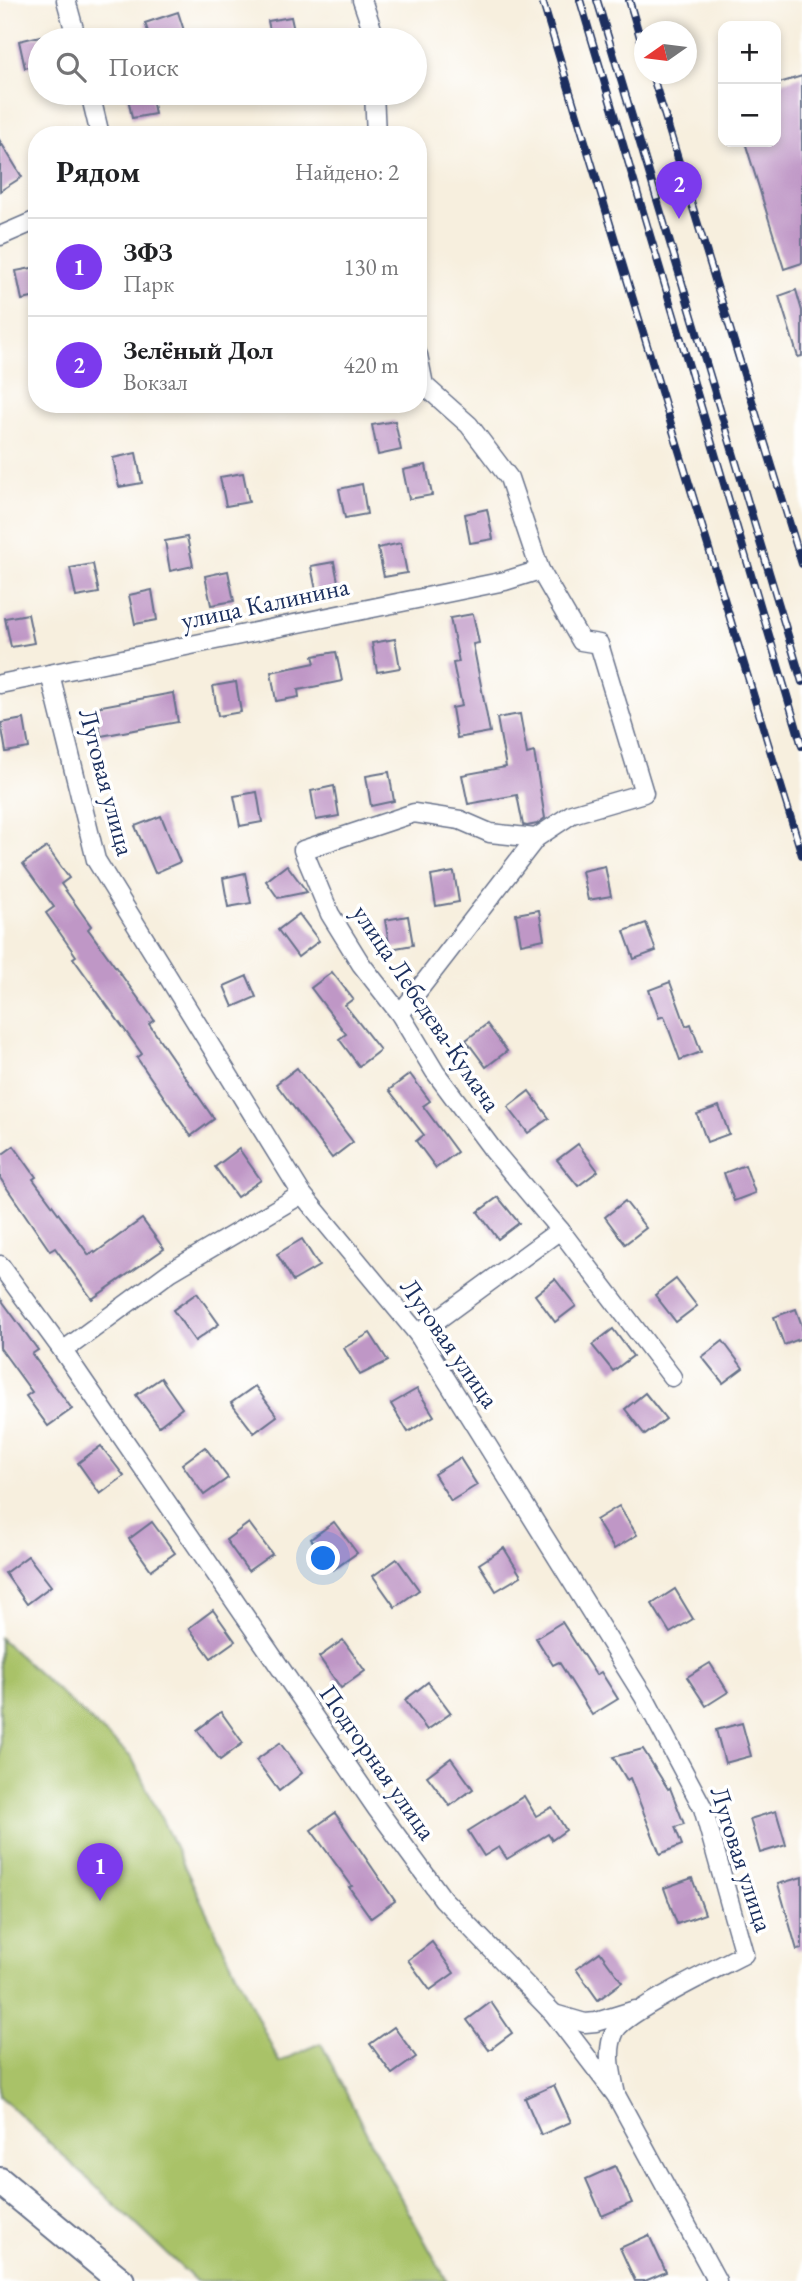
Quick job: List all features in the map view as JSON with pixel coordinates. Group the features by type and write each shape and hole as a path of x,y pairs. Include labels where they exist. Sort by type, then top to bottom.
{"main road":[{"path":"0,2181 121,2281"}],"street":[{"path":"66,0 73,28"},
{"path":"362,0 372,28"},
{"path":"93,105 98,126"},
{"path":"375,105 376,126"},
{"path":"0,236 28,224"},
{"path":"400,1014 536,838 572,814 643,793 599,644 581,640 540,570 509,478 469,425 427,388"},
{"name":"улица Калинина","path":"0,684 505,580 540,570"},
{"name":"Луговая улица","path":"50,674 96,860 302,1194 418,1334 644,1698 703,1808 744,1954 645,2007 616,2030 609,2056 615,2095"},
{"name":"улица Лебедева-Кумача","path":"536,838 490,833 460,820 414,813 303,850 330,914 361,964 400,1014 435,1072 672,1377"},
{"path":"63,1351 170,1272 302,1194"},
{"path":"418,1334 560,1230"},
{"name":"Подгорная улица","path":"0,1265 63,1351 377,1809 443,1899 554,2014 615,2095 717,2281"},
{"name":"Луговая улица","path":"554,2014 584,2023 645,2007"}],"green space":[{"path":"0,1638 132,1758 279,2062 321,2043 382,2164 447,2281 196,2281 0,2096"}],"building":[{"path":"178,12 183,28 147,28 145,23"},
{"path":"291,17 293,28 269,28 268,21"},
{"path":"28,39 28,67 25,68 19,41"},
{"path":"802,76 802,263 784,269 747,147 781,147 781,82"},
{"path":"129,105 153,105 155,114 132,118"},
{"path":"0,141 22,177 0,191"},
{"path":"28,269 28,299 22,300 16,271"},
{"path":"796,290 802,311 802,356 798,357 779,296"},
{"path":"395,421 401,450 378,455 372,425"},
{"path":"136,453 142,483 119,487 113,458"},
{"path":"426,465 432,495 409,499 403,470"},
{"path":"243,473 249,502 226,506 220,477"},
{"path":"362,484 367,514 345,518 339,489"},
{"path":"487,509 493,539 470,543 465,514"},
{"path":"187,537 193,566 170,571 165,541"},
{"path":"401,543 407,573 384,577 378,548"},
{"path":"334,562 340,591 317,595 311,566"},
{"path":"93,564 99,593 76,597 70,568"},
{"path":"228,571 234,601 211,605 205,576"},
{"path":"152,590 157,620 135,624 129,595"},
{"path":"28,614 34,643 11,647 5,618"},
{"path":"473,614 479,643 473,644 490,732 457,738 452,708 462,706 453,663 459,662 450,618"},
{"path":"395,639 400,668 377,672 372,643"},
{"path":"336,652 342,681 298,690 299,697 276,701 271,672 315,663 313,656"},
{"path":"236,682 241,712 218,716 213,686"},
{"path":"173,693 178,722 101,736 96,707"},
{"path":"520,714 527,754 534,752 545,818 537,824 527,826 523,825 517,795 468,804 462,775 506,767 497,718"},
{"path":"24,719 29,748 6,752 1,723"},
{"path":"389,772 394,801 371,806 366,776"},
{"path":"334,786 339,816 316,820 311,791"},
{"path":"257,792 262,822 240,826 234,796"},
{"path":"161,816 180,862 155,873 135,826"},
{"path":"47,847 69,878 61,884 91,926 88,929 154,1020 149,1024 214,1119 191,1136 137,1058 142,1054 73,958 76,956 46,913 54,907 23,864"},
{"path":"287,865 307,892 278,898 266,881"},
{"path":"605,866 611,896 588,900 582,871"},
{"path":"454,872 459,902 436,906 431,876"},
{"path":"245,873 251,903 228,907 223,878"},
{"path":"539,910 544,939 521,944 516,914"},
{"path":"299,914 319,941 298,957 278,930"},
{"path":"408,916 413,945 390,949 385,920"},
{"path":"646,923 656,951 634,959 624,931"},
{"path":"332,972 353,999 345,1005 380,1050 359,1066 339,1039 346,1034 311,988"},
{"path":"247,976 256,997 233,1007 224,986"},
{"path":"670,982 686,1026 691,1024 701,1052 680,1060 664,1016 659,1018 649,990"},
{"path":"487,1024 507,1051 486,1067 466,1040"},
{"path":"297,1068 353,1142 332,1158 276,1084"},
{"path":"410,1074 430,1101 423,1106 457,1152 436,1168 416,1141 424,1135 389,1090"},
{"path":"529,1091 549,1118 528,1133 508,1107"},
{"path":"719,1106 729,1134 707,1142 697,1114"},
{"path":"578,1144 598,1171 578,1186 557,1160"},
{"path":"14,1146 36,1177 33,1179 89,1255 142,1219 164,1249 92,1299 55,1248 50,1251 0,1178 0,1156"},
{"path":"239,1149 261,1180 237,1197 215,1167"},
{"path":"745,1165 755,1193 734,1201 724,1173"},
{"path":"498,1197 519,1223 498,1239 478,1212"},
{"path":"625,1201 646,1228 625,1244 605,1217"},
{"path":"302,1239 319,1266 293,1281 277,1254"},
{"path":"555,1279 576,1306 555,1322 535,1295"},
{"path":"676,1279 697,1306 676,1322 655,1295"},
{"path":"197,1293 219,1324 195,1341 173,1310"},
{"path":"0,1298 38,1350 32,1354 72,1409 48,1426 26,1396 32,1392 0,1348"},
{"path":"796,1309 802,1326 802,1338 784,1345 774,1317"},
{"path":"613,1329 633,1356 613,1371 592,1345"},
{"path":"370,1333 388,1361 360,1375 344,1348"},
{"path":"723,1341 743,1368 723,1383 702,1357"},
{"path":"161,1378 182,1408 159,1426 136,1395"},
{"path":"255,1386 277,1416 254,1433 231,1403"},
{"path":"417,1389 434,1416 408,1432 391,1404"},
{"path":"645,1393 666,1419 645,1435 625,1409"},
{"path":"101,1446 124,1476 100,1494 78,1463"},
{"path":"205,1447 228,1478 204,1495 182,1464"},
{"path":"460,1458 477,1485 451,1501 434,1474"},
{"path":"619,1506 637,1535 614,1549 596,1520"},
{"path":"152,1522 175,1553 151,1570 129,1539"},
{"path":"334,1522 357,1553 333,1570 311,1539"},
{"path":"249,1523 272,1554 248,1571 226,1540"},
{"path":"504,1548 521,1576 496,1591 479,1564"},
{"path":"28,1556 51,1586 27,1604 5,1573"},
{"path":"397,1559 419,1590 395,1607 373,1576"},
{"path":"675,1589 693,1619 670,1633 652,1604"},
{"path":"213,1610 235,1641 211,1658 189,1628"},
{"path":"562,1622 596,1675 601,1672 618,1699 592,1715 559,1662 553,1665 536,1638"},
{"path":"343,1640 365,1671 341,1688 319,1657"},
{"path":"710,1663 728,1692 706,1706 687,1677"},
{"path":"428,1682 451,1713 427,1730 405,1700"},
{"path":"221,1712 243,1743 220,1760 197,1730"},
{"path":"742,1723 751,1756 725,1763 716,1730"},
{"path":"280,1743 302,1773 279,1791 256,1760"},
{"path":"643,1749 668,1789 670,1788 684,1824 675,1827 682,1845 660,1854 630,1778 627,1780 613,1757"},
{"path":"451,1758 473,1789 450,1806 427,1776"},
{"path":"524,1796 536,1816 552,1807 566,1830 552,1840 548,1834 507,1859 499,1847 484,1856 468,1831"},
{"path":"776,1811 786,1845 760,1853 750,1819"},
{"path":"335,1813 395,1901 371,1918 349,1887 352,1886 311,1830"},
{"path":"802,1877 802,1949 797,1950 778,1884"},
{"path":"692,1878 705,1914 677,1924 664,1888"},
{"path":"432,1942 454,1973 430,1990 408,1960"},
{"path":"600,1952 622,1982 598,2000 576,1969"},
{"path":"491,2002 512,2033 489,2050 467,2020"},
{"path":"394,2027 416,2057 392,2074 370,2044"},
{"path":"554,2085 571,2122 541,2135 525,2098"},
{"path":"615,2166 632,2203 602,2216 586,2179"},
{"path":"649,2235 666,2272 645,2281 635,2281 620,2248"}],"railway":[{"path":"542,0 802,855"},
{"path":"580,0 802,746"},
{"path":"597,0 802,682"},
{"path":"629,0 635,21"},
{"path":"655,84 802,564"}],"place":[{"name":"Зелёный Дол","path":"679,219"},
{"name":"ЗФЗ","path":"100,1901"}]}
